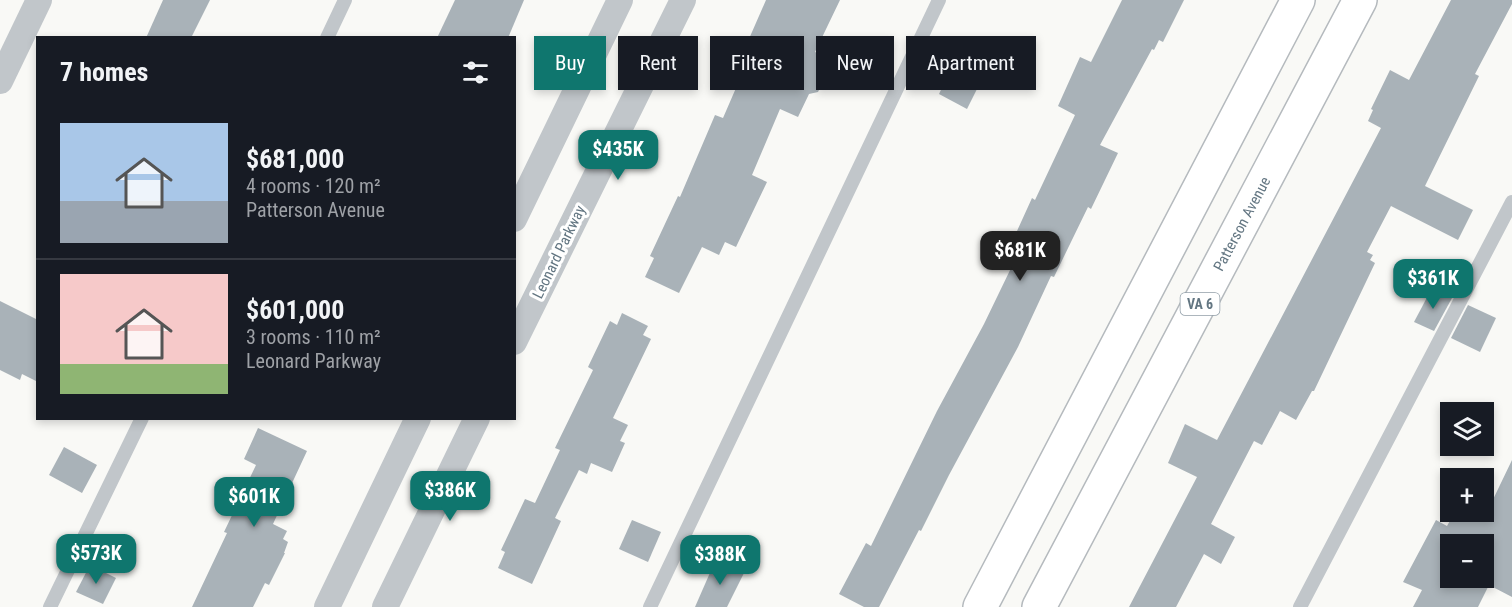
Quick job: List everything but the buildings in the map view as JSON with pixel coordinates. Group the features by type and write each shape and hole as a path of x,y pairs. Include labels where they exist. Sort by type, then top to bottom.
{"main road":[{"path":"980,607 1298,0"},
{"name":"Patterson Avenue","path":"1039,607 1360,0"}],"street":[{"path":"0,81 39,0"},
{"path":"516,215 620,0"},
{"name":"Leonard Parkway","path":"516,338 682,0"},
{"path":"327,607 417,420"},
{"path":"385,607 476,420"}],"lane":[{"path":"328,36 345,0"},
{"path":"650,607 939,0"},
{"path":"1300,607 1512,202"},
{"path":"50,607 141,420"}]}
